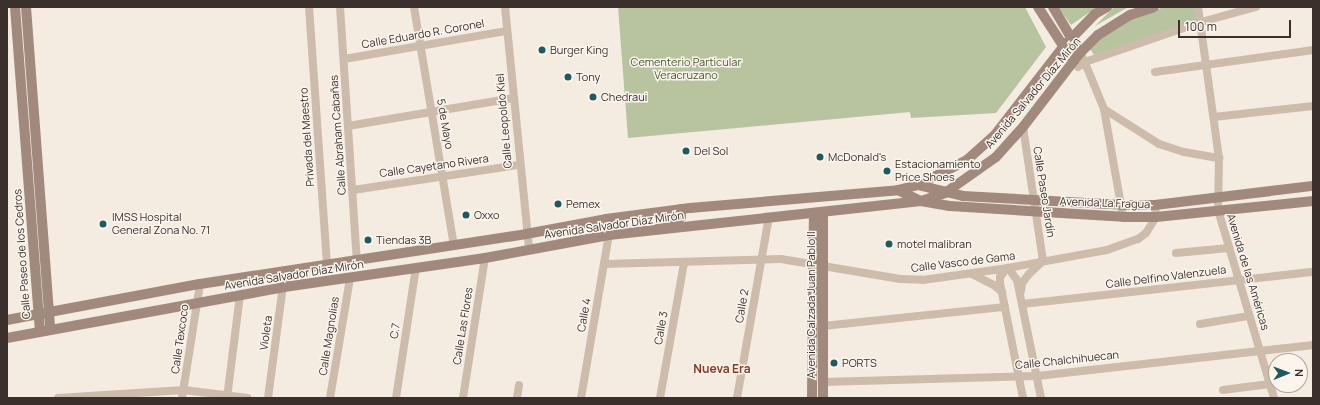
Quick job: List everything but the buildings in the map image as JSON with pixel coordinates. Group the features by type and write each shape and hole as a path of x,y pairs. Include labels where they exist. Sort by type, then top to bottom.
{"main road":[{"name":"Calle Paseo de los Cedros","path":"16,7 38,313 45,330"},
{"name":"Calle Paseo de los Cedros","path":"26,7 40,175 48,311 45,330"},
{"path":"1038,7 1075,64"},
{"path":"1053,7 1080,52"},
{"name":"Avenida Salvador Díaz Mirón","path":"7,320 48,311 200,284 526,234 606,218 681,209 898,190 918,185 967,160 994,136 1063,47 1095,14 1107,7"},
{"name":"Avenida Salvador Díaz Mirón","path":"7,338 284,287 485,258 609,235 818,213 921,200 945,193 996,157 1075,64 1080,52 1114,23 1130,15 1154,7"},
{"name":"Avenida La Fragua","path":"918,185 945,193 1035,207 1123,217 1156,217 1313,201"},
{"name":"Avenida La Fragua","path":"898,190 921,200 950,206 1035,207 1155,204 1313,186"},
{"path":"655,230 659,224 681,217 681,209"},
{"name":"Avenida Calzada Juan Pablo II","path":"812,398 818,264 818,213"},
{"name":"Avenida Calzada Juan Pablo II","path":"818,264 823,326 823,398"}],"street":[{"name":"Privada del Maestro","path":"309,7 327,264"},
{"name":"Calle Abraham Cabañas","path":"340,7 357,261"},
{"name":"5 de Mayo","path":"414,7 454,245"},
{"name":"Calle Leopoldo Kiel","path":"505,7 519,165 526,234 529,249"},
{"name":"Avenida de las Américas","path":"1198,7 1208,64 1219,158 1218,210 1268,377"},
{"name":"Avenida Salvador Díaz Mirón","path":"1075,64 1085,62 1201,22 1256,7"},
{"name":"Calle Eduardo R. Coronel","path":"344,59 506,31"},
{"path":"1155,72 1313,50"},
{"path":"1080,52 1085,62 1086,72 1104,109 1123,217"},
{"path":"1075,64 1086,72"},
{"path":"348,126 513,98"},
{"path":"1214,117 1313,106"},
{"path":"1104,109 1159,144 1184,152 1219,158"},
{"name":"Calle Paseo Jardín","path":"1023,127 1043,261"},
{"name":"Calle Cayetano Rivera","path":"352,190 443,175 519,165"},
{"path":"29,176 40,175"},
{"path":"1155,204 1156,217"},
{"name":"Calle 2","path":"737,398 769,217"},
{"name":"Calle Vasco de Gama","path":"604,264 684,263 781,259 818,264 900,279 923,280 1007,268 1108,250 1138,239 1146,233 1156,217"},
{"name":"Calle 4","path":"581,398 609,235"},
{"path":"1176,253 1229,248"},
{"name":"Calle Las Flores","path":"463,398 485,258"},
{"path":"1020,295 1022,283 1043,261"},
{"name":"Calle 3","path":"660,398 684,263"},
{"name":"C.7","path":"396,398 416,268"},
{"path":"1023,398 1000,277 1007,268 1015,274 1041,398"},
{"name":"Violeta","path":"268,398 284,287 285,270"},
{"name":"Calle Delfino Valenzuela","path":"1022,304 1313,272"},
{"path":"969,273 988,281 1002,292"},
{"name":"Calle Magnolias","path":"330,398 350,278"},
{"name":"Calle Texcoco","path":"183,394 195,303 200,284"},
{"path":"227,397 240,295"},
{"path":"823,326 1006,307"},
{"path":"1200,324 1250,316"},
{"name":"Calle Chalchihuecan","path":"823,382 1037,376 1313,345"},
{"path":"1223,390 1268,384"},
{"path":"517,398 519,385"},
{"path":"58,398 183,394 247,398"}],"green space":[{"name":"Cementerio Particular Veracruzano","path":"618,7 1025,7 1046,47 996,113 911,118 910,112 628,138"},
{"path":"1058,7 1097,7 1071,25"},
{"path":"1129,7 1125,9 1095,26 1113,8"},
{"path":"1164,7 1194,7 1197,20 1095,56 1090,49 1115,25"}],"place":[{"name":"Burger King","path":"542,50"},
{"name":"Tony","path":"568,77"},
{"name":"Chedraui","path":"593,97"},
{"name":"Del Sol","path":"686,151"},
{"name":"McDonald's","path":"820,157"},
{"name":"Estacionamiento Price Shoes","path":"887,171"},
{"name":"Pemex","path":"558,204"},
{"name":"Oxxo","path":"466,215"},
{"name":"IMSS Hospital General Zona No. 71","path":"103,224"},
{"name":"Tiendas 3B","path":"368,240"},
{"name":"motel malibran","path":"889,244"},
{"name":"PORTS","path":"834,363"}],"district":[{"name":"Nueva Era","path":"722,369"}]}
